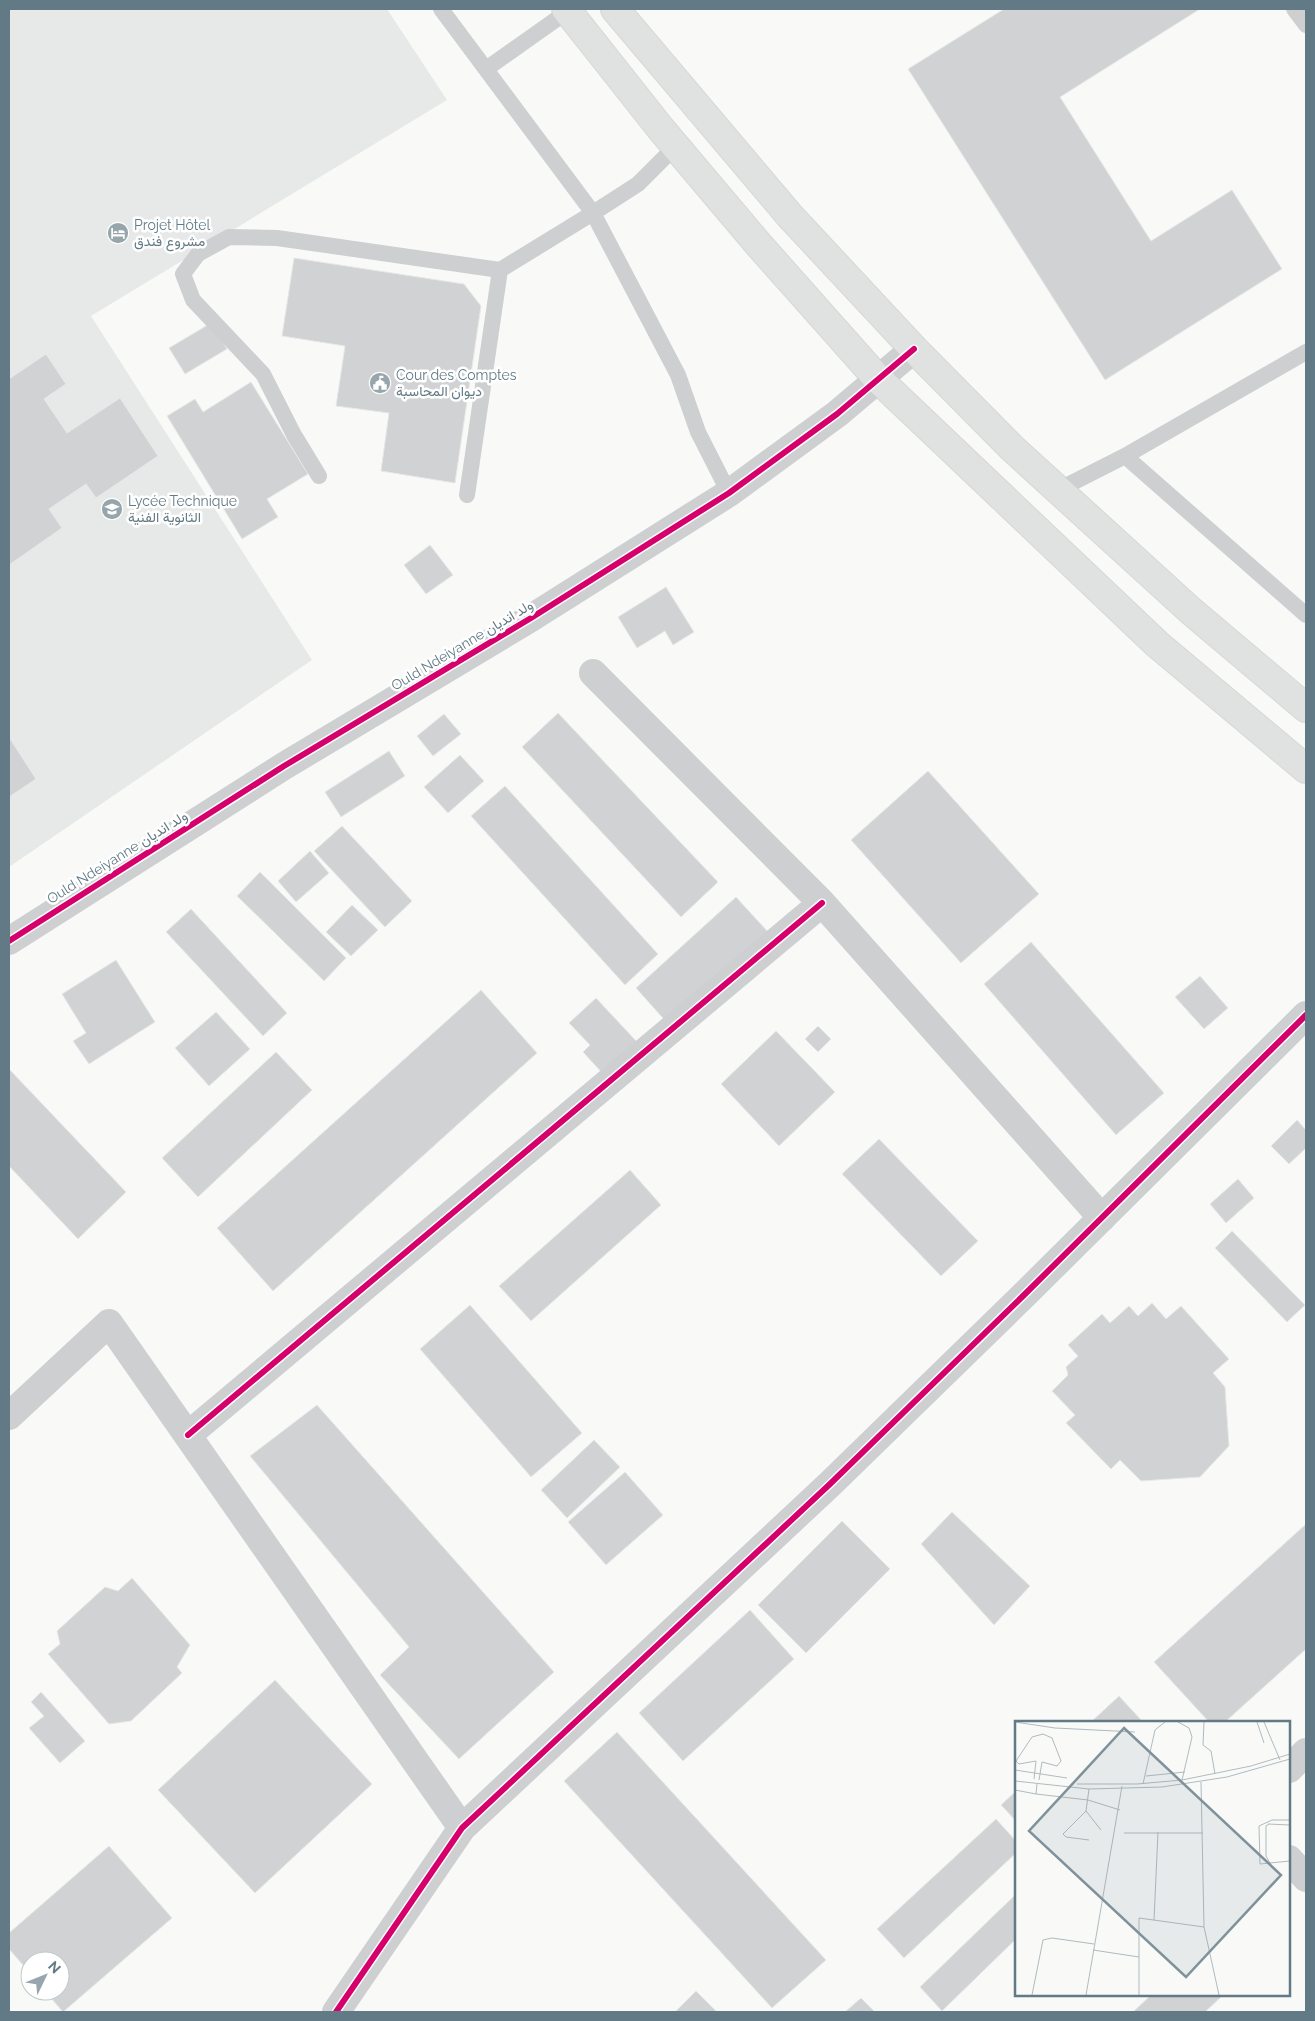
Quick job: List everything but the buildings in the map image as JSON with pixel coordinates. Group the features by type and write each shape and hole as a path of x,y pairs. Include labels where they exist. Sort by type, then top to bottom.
{"highway":[{"path":"615,9 790,216 914,349 1012,448 1191,611 1306,708"},
{"path":"567,10 675,147 878,379 1157,644 1306,769"}],"street":[{"name":"Ould Ndeiyanne ولد انديان","path":"9,940 276,771 530,618 729,493 837,414 914,349"},
{"path":"593,673 822,903 1102,1218"},
{"path":"188,1435 822,903"},
{"path":"336,2012 462,1828 830,1484 1306,1015"},
{"path":"9,1416 109,1323 462,1828"},
{"path":"1290,1768 1306,1752"},
{"path":"1290,1860 1306,1878"}],"lane":[{"path":"441,9 593,214 678,375 698,432 729,493"},
{"path":"1294,9 1306,25"},
{"path":"486,69 567,10"},
{"path":"319,476 294,435 263,374 193,300 183,274 198,254 229,237 276,238 500,270 593,214 638,184 675,147"},
{"path":"467,495 500,270"},
{"path":"1058,490 1125,456 1306,352"},
{"path":"1125,456 1306,615"}],"shaded area":[{"path":"9,9 387,9 447,100 91,316 312,660 9,867"}],"cycle path":[{"path":"9,941 284,766 531,618 729,493 837,414 914,349"},
{"path":"188,1435 822,903"},
{"path":"336,2012 462,1828 830,1484 1024,1295 1306,1015"}],"place":[{"name":"Projet Hôtel مشروع فندق","path":"118,233"},
{"name":"Cour des Comptes ديوان المحاسبة","path":"380,383"},
{"name":"Lycée Technique الثانوية الفنية","path":"112,509"}]}
